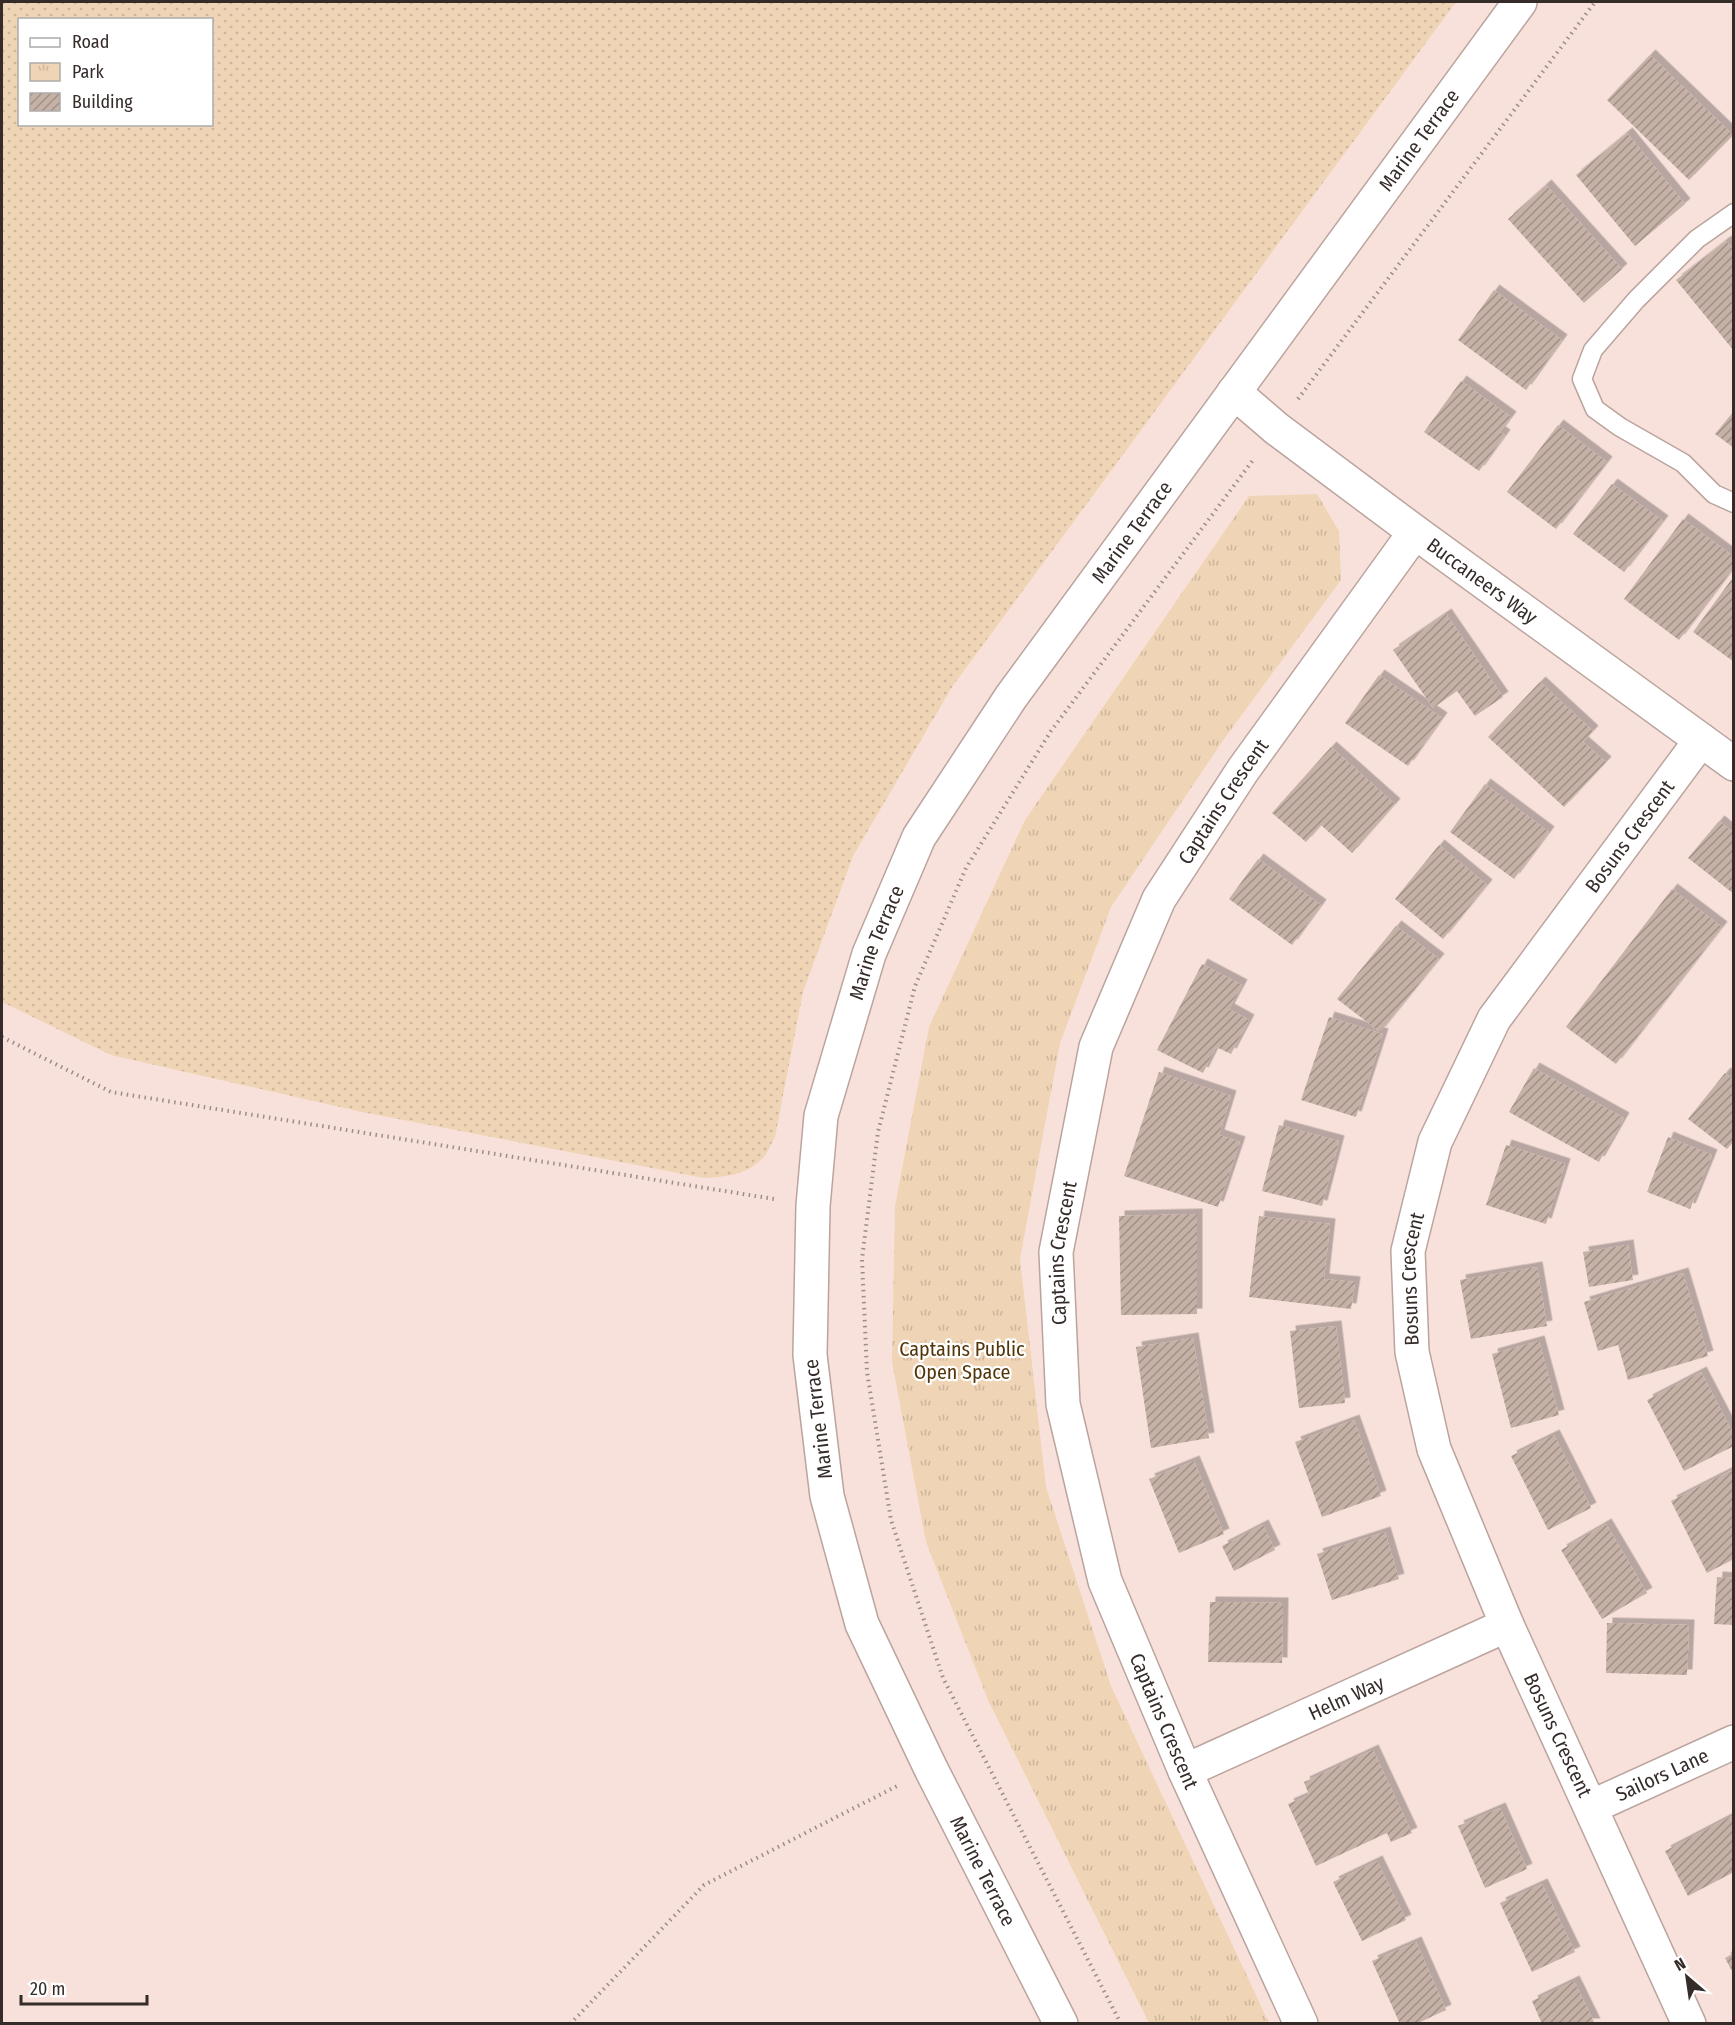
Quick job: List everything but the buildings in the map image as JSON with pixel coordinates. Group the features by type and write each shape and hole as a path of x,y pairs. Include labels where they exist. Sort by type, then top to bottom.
{"street":[{"name":"Marine Terrace","path":"1061,2024 931,1769 862,1624 827,1496 810,1355 813,1206 821,1116 869,954 920,837 1011,697 1520,2"},
{"name":"Buccaneers Way","path":"1234,392 1277,429 1415,532 1734,764"},
{"name":"Captains Crescent","path":"1301,2024 1185,1771 1105,1581 1063,1404 1056,1252 1096,1047 1159,900 1243,770 1415,532"},
{"name":"Bosuns Crescent","path":"1689,2024 1507,1624 1434,1449 1412,1352 1407,1251 1435,1142 1494,1019 1701,740"},
{"name":"Helm Way","path":"1185,1771 1507,1624"},
{"name":"Sailors Lane","path":"1591,1807 1734,1742"}],"lane":[{"path":"1734,213 1697,239 1636,300 1593,350 1582,379 1595,409 1620,427 1683,464 1714,494 1734,503"}],"path":[{"path":"1307,386 1594,2"},
{"path":"1121,2024 943,1678 891,1520 867,1372 862,1259 878,1131 915,986 966,868 1051,731 1249,466"},
{"path":"2,1037 111,1092 813,1206"},
{"path":"570,2024 704,1885 931,1769"}],"green space":[{"path":"2,2 1456,2 952,687 853,856 803,992 775,1137 765,1156 756,1164 743,1172 704,1178 362,1112 111,1055 2,1002"},
{"name":"Captains Public Open Space","path":"1317,494 1339,531 1341,580 1224,739 1111,907 1060,1043 1020,1259 1046,1487 1111,1686 1269,2023 1149,2023 988,1700 926,1542 892,1362 895,1206 929,1027 1025,820 1249,496"}]}
